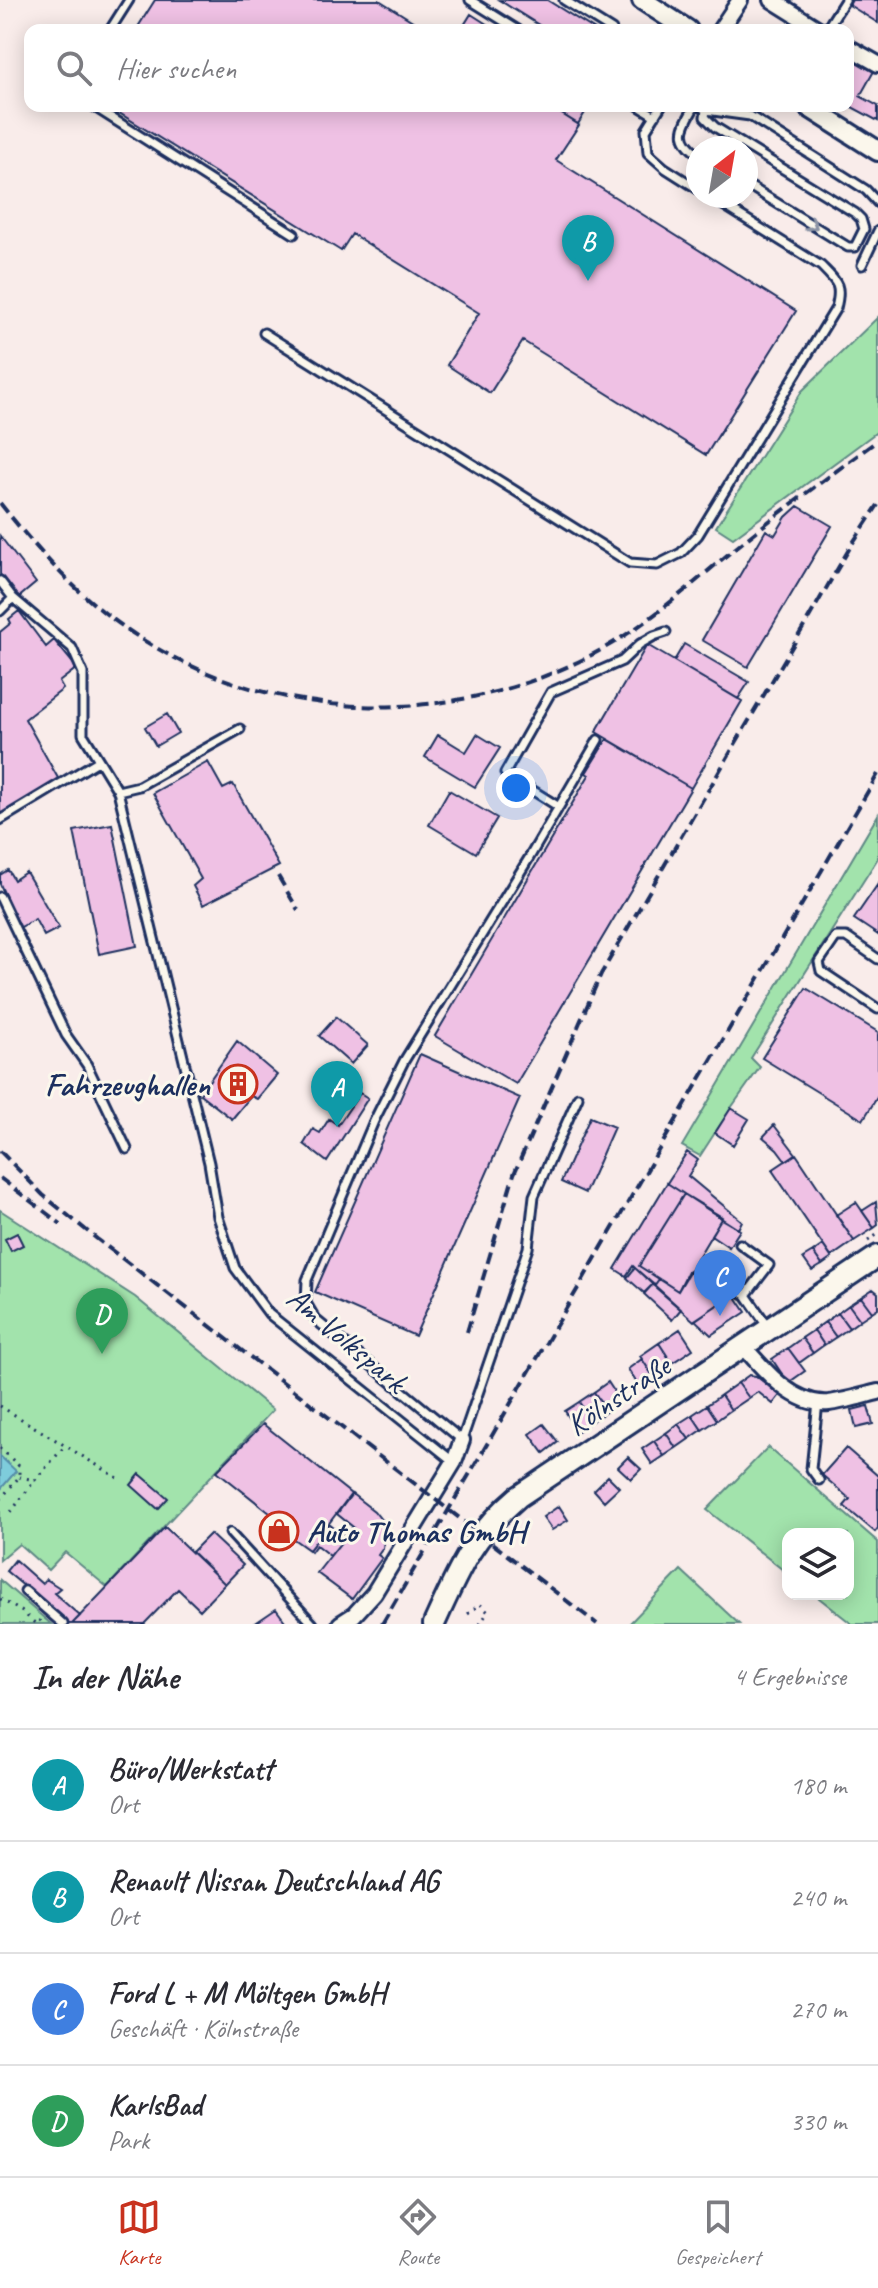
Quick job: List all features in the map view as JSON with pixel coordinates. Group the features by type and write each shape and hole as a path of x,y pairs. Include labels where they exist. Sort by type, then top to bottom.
{"main road":[{"name":"Kölnstraße","path":"434,1624 469,1551 498,1514 518,1497 878,1256"}],"street":[{"path":"642,0 679,24"},
{"path":"724,24 740,0"},
{"path":"772,0 810,24"},
{"path":"854,50 878,64"},
{"path":"816,112 878,151"},
{"path":"744,1347 767,1373 797,1395 828,1403 875,1397"},
{"path":"340,1624 354,1615 374,1593 454,1462 462,1440"}],"lane":[{"path":"114,24 129,0"},
{"path":"470,0 508,24"},
{"path":"564,0 602,24"},
{"path":"830,24 845,0"},
{"path":"102,112 294,234"},
{"path":"649,112 655,116"},
{"path":"657,112 646,130 648,153 686,181"},
{"path":"686,143 682,134 684,126 696,112"},
{"path":"702,112 715,127 730,136"},
{"path":"728,112 750,116 866,190 878,203"},
{"path":"758,153 855,213 864,229 855,247 848,247 758,191"},
{"path":"264,333 630,563 657,565 681,553 698,535 836,308 840,292 836,280 821,266 728,208"},
{"path":"862,265 878,231"},
{"name":"Am Volkspark","path":"0,581 13,598 72,648 83,673 83,734 118,791 209,1163 218,1217 235,1268 269,1314 454,1462"},
{"path":"0,611 13,598"},
{"path":"559,807 505,773 551,692 622,661 640,644 666,632"},
{"path":"118,791 139,786 240,729"},
{"path":"578,1097 534,1196 528,1248 462,1440 316,1320 306,1303 307,1280 374,1121 404,1061 598,740"},
{"path":"0,820 98,761"},
{"path":"0,897 66,1035 87,1065 127,1149"},
{"path":"878,959 846,937 836,937 819,962 821,971 878,1009"},
{"path":"183,1056 192,1053"},
{"path":"740,1244 769,1265 746,1295"},
{"path":"709,1275 746,1295 769,1329"},
{"path":"818,1402 811,1469 819,1480"},
{"path":"230,1533 313,1624"},
{"path":"25,1591 63,1624"}],"path":[{"path":"0,1406 118,1478"},
{"path":"11,1512 65,1446"},
{"path":"0,1448 19,1466 19,1477 0,1500"},
{"path":"19,1477 35,1480"},
{"path":"0,1599 36,1624 49,1612"},
{"path":"468,1614 480,1604 488,1612 480,1624"}],"green space":[{"path":"878,317 878,431 733,538 716,527 802,391"},
{"path":"878,815 878,858 751,1058 760,1067 700,1156 682,1146"},
{"path":"0,1210 135,1297 273,1410 107,1587 65,1552 48,1570 19,1544 0,1560"},
{"path":"768,1447 878,1542 878,1624 852,1624 822,1600 854,1600 854,1528 782,1528 782,1569 707,1510"},
{"path":"681,1570 739,1624 629,1624"},
{"path":"0,1580 51,1624 0,1624"}],"water":[{"path":"0,1456 16,1471 0,1490"}],"building":[{"path":"155,0 379,0 417,24 140,24"},
{"path":"499,0 547,0 585,24 537,24"},
{"path":"852,0 878,0 878,23 849,5"},
{"path":"471,14 487,24 465,24"},
{"path":"854,59 874,71 860,96 878,106 878,121 854,108"},
{"path":"118,112 558,112 579,125 556,160 796,311 706,455 523,341 490,393 447,365 479,313 352,234 341,251"},
{"path":"559,112 585,112 578,124"},
{"path":"798,506 832,526 748,667 702,640 766,530 775,535 786,517"},
{"path":"0,536 36,583 18,598 0,574"},
{"path":"19,611 46,647 54,640 77,668 59,682 63,689 25,719 59,780 0,815 0,632"},
{"path":"684,644 749,682 738,699 674,661"},
{"path":"647,645 742,701 691,788 596,732"},
{"path":"167,714 178,733 156,746 145,727"},
{"path":"477,734 500,748 475,787 425,757 438,735 466,752"},
{"path":"607,739 691,788 516,1084 435,1036 589,775 586,773"},
{"path":"208,762 223,789 233,784 279,866 203,905 193,886 201,879 153,793"},
{"path":"449,790 497,818 476,853 429,825"},
{"path":"112,824 137,946 99,954 74,831"},
{"path":"8,870 14,880 26,872 59,928 44,936 35,919 19,928 0,884 0,875"},
{"path":"878,884 878,935 854,919"},
{"path":"806,988 878,1032 878,1096 863,1120 762,1058"},
{"path":"336,1017 368,1045 351,1064 319,1036"},
{"name":"Fahrzeughallen","path":"237,1041 277,1075 257,1099 251,1096 232,1119 200,1094"},
{"path":"420,1054 520,1098 415,1336 315,1292"},
{"path":"360,1093 368,1098 327,1162 304,1144 313,1129 320,1133 329,1119 338,1125"},
{"path":"731,1108 749,1119 733,1145 715,1133"},
{"path":"590,1117 614,1127 585,1193 561,1182"},
{"path":"774,1125 796,1154 786,1161 763,1137"},
{"path":"687,1152 698,1160 688,1176 742,1221 738,1229 667,1183"},
{"path":"796,1154 854,1241 831,1257 772,1170"},
{"path":"667,1183 684,1194 639,1266 659,1279 654,1286 633,1266 626,1276 615,1269"},
{"path":"684,1194 722,1217 678,1291 639,1266"},
{"path":"856,1202 874,1228 854,1241 836,1215"},
{"path":"876,1202 878,1225 874,1228 862,1211"},
{"path":"721,1219 740,1230 729,1247 711,1235"},
{"path":"17,1233 23,1245 11,1251 5,1239"},
{"path":"823,1245 832,1258 822,1265 813,1252"},
{"path":"813,1252 822,1265 812,1271 803,1258"},
{"path":"635,1268 653,1284 644,1293 627,1278"},
{"path":"688,1271 730,1296 694,1321 654,1286 659,1279 678,1291"},
{"path":"653,1284 681,1309 672,1320 644,1294"},
{"path":"873,1289 878,1293 878,1308 872,1312 861,1297"},
{"path":"734,1294 746,1312 711,1335 695,1320"},
{"path":"861,1297 872,1312 860,1320 849,1305"},
{"path":"849,1305 860,1320 849,1328 838,1313"},
{"path":"838,1313 849,1328 836,1337 825,1322"},
{"path":"825,1322 836,1337 824,1345 814,1330"},
{"path":"680,1329 693,1349 672,1363 659,1343"},
{"path":"814,1330 824,1345 813,1353 802,1338"},
{"path":"802,1338 813,1353 799,1363 788,1348"},
{"path":"659,1343 672,1363 653,1376 640,1356"},
{"path":"788,1348 805,1371 788,1383 772,1359"},
{"path":"642,1359 653,1376 638,1385 628,1369"},
{"path":"749,1375 756,1376 780,1395 773,1404 758,1392 749,1398 738,1383"},
{"path":"608,1382 621,1402 607,1411 594,1392"},
{"path":"738,1383 749,1398 731,1410 721,1395"},
{"path":"594,1392 607,1411 592,1421 579,1402"},
{"path":"721,1395 731,1410 717,1420 707,1405"},
{"path":"579,1402 592,1421 578,1431 565,1411"},
{"path":"707,1405 717,1420 702,1430 692,1415"},
{"path":"868,1406 873,1424 856,1428 852,1410"},
{"path":"692,1415 702,1430 689,1439 678,1424"},
{"path":"263,1424 351,1494 309,1550 292,1538 294,1534 290,1529 217,1471"},
{"path":"544,1424 558,1442 544,1453 530,1434"},
{"path":"678,1424 689,1439 676,1448 666,1433"},
{"path":"666,1433 676,1448 664,1456 654,1441"},
{"path":"654,1441 664,1456 652,1464 642,1449"},
{"path":"846,1448 878,1476 878,1528 875,1532 844,1506 850,1499 822,1475"},
{"path":"628,1457 641,1469 631,1479 618,1467"},
{"path":"140,1474 168,1498 158,1509 131,1485"},
{"path":"608,1476 619,1487 604,1501 594,1490"},
{"path":"352,1494 374,1511 386,1526 383,1548 378,1555 382,1558 352,1599 317,1573 353,1527 337,1514"},
{"path":"559,1506 568,1520 552,1530 543,1517"},
{"path":"329,1524 345,1537 330,1556 316,1545 311,1552 309,1550"},
{"path":"165,1527 225,1584 200,1610 178,1589 144,1624 72,1624"},
{"path":"210,1534 243,1565 225,1584 192,1552"},
{"path":"15,1560 42,1584 46,1579 60,1588 54,1593 80,1616 69,1624 6,1571"},
{"path":"276,1609 287,1624 254,1624"}],"railway":[{"path":"0,503 44,555 92,602 128,630 182,661 239,685 299,699 360,706 422,705 483,695 543,677 618,640 878,440"},
{"path":"467,1332 514,1174 601,974 852,544 878,505"},
{"path":"382,1624 878,774"},
{"path":"278,876 298,910"},
{"path":"0,1151 43,1195 97,1239 597,1624"},
{"path":"0,1178 61,1224"}],"place":[{"name":"Renault Nissan Deutschland AG","path":"588,281"},
{"name":"Fahrzeughallen","path":"238,1084"},
{"name":"Büro/Werkstatt","path":"337,1127"},
{"name":"Ford L + M Möltgen GmbH","path":"720,1316"},
{"name":"KarlsBad","path":"102,1354"},
{"name":"Auto Thomas GmbH","path":"279,1531"}]}
